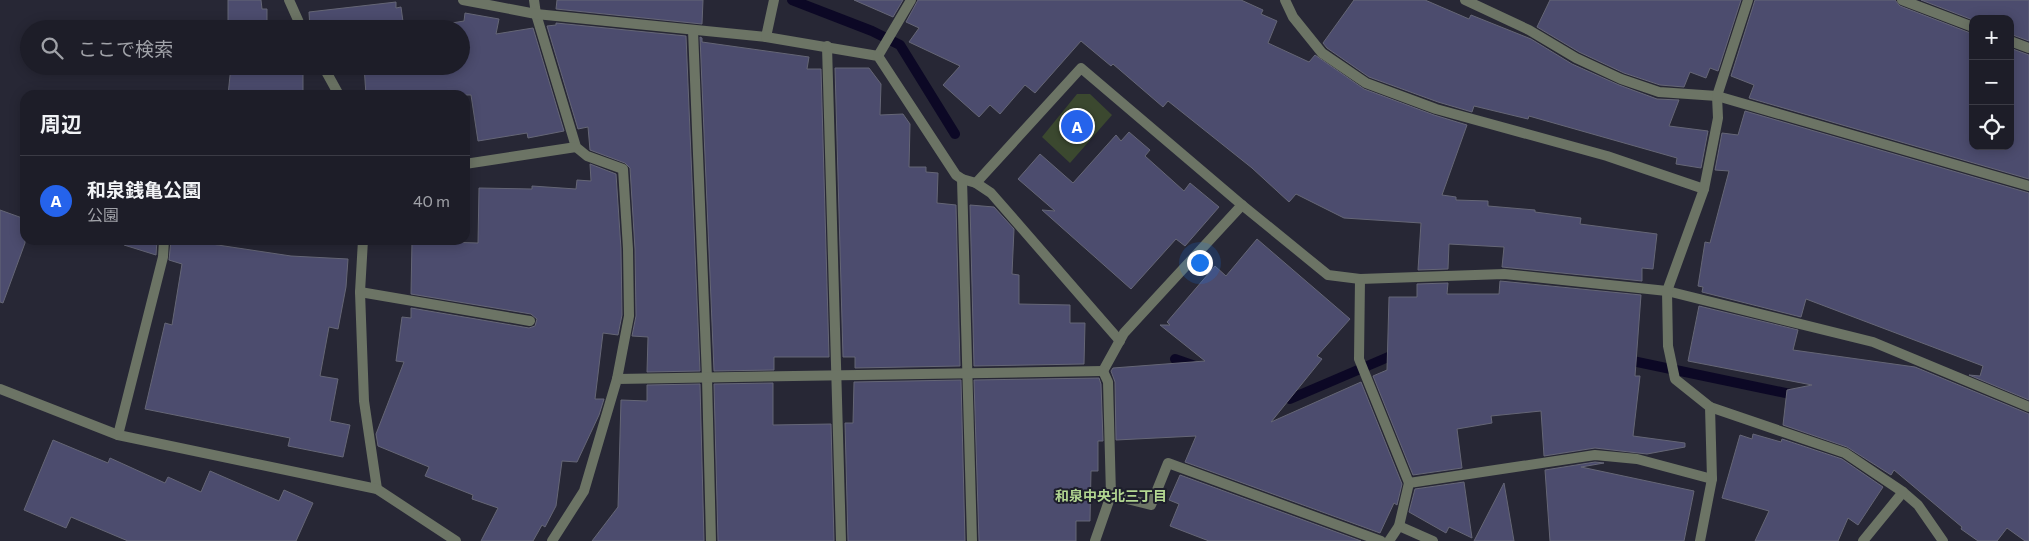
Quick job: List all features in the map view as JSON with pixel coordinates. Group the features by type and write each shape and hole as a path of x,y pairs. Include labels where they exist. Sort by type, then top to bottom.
{"street":[{"path":"288,0 298,20"},
{"path":"463,0 536,14 766,37 878,56 956,174 962,179 978,181 1122,337"},
{"path":"534,0 536,14 576,147 586,156 623,169 629,316 617,379 584,491 552,541"},
{"path":"878,56 911,0"},
{"path":"1285,0 1293,17 1322,53 1366,83 1436,109 1607,156 1704,189"},
{"path":"1465,0 1529,30 1576,58 1621,80 1659,92 1717,96 2029,186"},
{"path":"1748,0 1717,96 1718,118 1704,189 1667,291 1668,346 1675,379 1710,407 1845,454 1903,492 1918,505 1943,541"},
{"path":"1902,0 1969,25"},
{"path":"766,37 773,5"},
{"path":"693,30 707,378 711,541"},
{"path":"2014,42 2029,48"},
{"path":"827,46 841,541"},
{"path":"978,181 1081,68 1242,205 1328,275 1360,279 1504,274 1667,291 1873,342 2029,407"},
{"path":"328,75 336,90"},
{"path":"470,163 576,147"},
{"path":"962,179 972,541"},
{"path":"1103,370 1122,337 1242,205"},
{"path":"118,435 163,257 164,245"},
{"path":"363,245 360,292 364,401 377,489"},
{"path":"1360,279 1360,359 1366,380 1410,483 1399,526 1389,541"},
{"path":"360,292 530,321"},
{"path":"617,379 1103,370"},
{"path":"1095,541 1111,495 1108,382 1103,370"},
{"path":"0,389 118,435 377,489 456,541"},
{"path":"1700,541 1712,479 1710,407"},
{"path":"1410,483 1594,456 1637,459 1712,479"},
{"path":"1111,495 1151,505 1168,463 1381,541"},
{"path":"1863,541 1903,492"},
{"path":"1399,526 1433,541"}],"green space":[{"path":"1077,94 1090,94 1112,115 1070,163 1042,137"}],"building":[{"path":"228,0 261,0 262,9 267,9 267,20 228,20"},
{"path":"557,0 703,0 702,24 556,9"},
{"path":"854,0 903,0 893,17"},
{"path":"918,0 1241,0 1263,10 1261,14 1277,21 1268,43 1309,62 1315,55 1364,89 1467,125 1442,195 1456,197 1456,200 1488,201 1488,206 1535,210 1535,212 1581,218 1580,224 1657,234 1653,269 1642,268 1642,281 1502,267 1504,247 1449,244 1448,269 1418,270 1421,223 1344,218 1296,194 1289,202 1252,168 1168,101 1163,107 1113,64 1111,66 1081,41 1035,93 1025,85 1000,114 990,105 979,117 943,85 960,66 909,42 919,28 906,22"},
{"path":"1354,0 1425,0 1469,19 1471,15 1531,39 1572,64 1619,85 1657,99 1679,100 1669,126 1708,131 1701,168 1676,164 1677,158 1529,116 1528,119 1474,106 1472,112 1369,77 1327,48 1323,43"},
{"path":"1550,0 1741,0 1718,71 1710,68 1706,78 1690,72 1684,87 1660,85 1624,73 1579,52 1537,27"},
{"path":"1755,0 1895,0 1900,6 1969,32 1969,150 2014,150 2014,49 2029,55 2029,179 1749,98 1754,85 1731,76"},
{"path":"1921,0 2029,0 2029,41 2014,35 2014,15 1969,15 1969,18"},
{"path":"396,2 396,8 401,7 403,20 309,20 309,12"},
{"path":"465,13 499,19 496,34 533,28 564,131 528,138 527,133 478,141 470,90 366,90 365,75 470,75 470,20 464,20"},
{"path":"556,23 686,36 700,371 647,372 648,337 632,336 636,316 635,249 630,168 625,163 590,150 588,127 578,129 547,26 556,25"},
{"path":"700,37 702,42 809,57 807,69 821,69 829,357 774,357 774,370 714,371"},
{"path":"835,68 869,68 881,84 880,115 903,114 910,124 909,167 926,167 926,172 938,173 937,203 956,205 960,366 855,368 855,357 843,357"},
{"path":"230,75 303,75 303,90 229,90"},
{"path":"1745,111 2029,193 2029,400 1969,375 1980,376 1983,366 1806,299 1801,317 1702,292 1703,287 1698,286 1705,242 1710,243 1729,171 1715,170 1722,133 1738,135"},
{"path":"1129,132 1150,150 1145,156 1184,191 1190,183 1219,207 1185,246 1176,239 1131,289 1042,210 1055,211 1018,179 1040,154 1073,183 1116,135 1121,141"},
{"path":"590,164 616,174 621,249 622,315 618,335 603,333 595,399 604,399 599,415 577,462 562,461 556,506 545,527 542,525 533,541 481,541 498,508 472,499 473,495 425,476 429,467 378,446 376,434 404,362 396,361 402,317 411,318 411,308 529,328 535,326 537,319 531,314 411,294 412,245 470,245 470,243 478,243 479,188 532,189 532,186 576,189 577,180 591,181"},
{"path":"970,205 994,207 1014,229 1012,274 1019,275 1019,304 1070,305 1070,323 1085,323 1084,364 974,366"},
{"path":"0,210 20,217 20,245 24,245 3,303 0,302"},
{"path":"1257,239 1350,319 1317,356 1322,359 1271,422 1361,382 1402,484 1397,505 1394,503 1380,533 1185,462 1196,436 1116,440 1115,382 1111,371 1113,368 1205,361 1160,325 1170,325 1167,322 1215,266 1226,276"},
{"path":"124,245 157,245 156,255"},
{"path":"170,245 218,245 291,256 348,259 346,287 338,329 329,327 320,376 338,379 330,421 350,425 343,457 288,446 290,438 145,409 165,323 172,325 182,264 169,260"},
{"path":"1500,281 1641,295 1635,376 1640,376 1633,436 1685,443 1685,447 1647,454 1595,448 1544,456 1541,411 1491,416 1492,423 1457,429 1462,468 1413,475 1373,376 1387,370 1389,297 1417,297 1417,284 1448,283 1447,294 1499,294"},
{"path":"1699,306 1798,330 1793,350 1915,367 2029,414 2029,541 2025,541 2007,528 1997,541 1978,541 1961,529 1962,527 1894,470 1891,475 1847,447 1783,425 1787,390 1812,385 1688,361"},
{"path":"1099,378 1101,384 1103,441 1098,441 1098,471 1091,471 1090,521 1076,521 1076,541 979,541 974,380"},
{"path":"961,380 965,541 848,541 845,423 853,423 854,382"},
{"path":"773,383 773,425 831,424 834,541 718,541 714,384"},
{"path":"700,384 704,541 592,541 618,507 621,400 647,401 647,385"},
{"path":"1753,434 1781,442 1782,439 1842,459 1883,487 1858,525 1848,518 1838,541 1755,541 1769,511 1722,498 1740,435 1752,439"},
{"path":"53,440 108,463 110,458 165,483 168,477 201,492 210,471 279,501 284,490 313,503 296,541 128,541 71,517 66,528 24,510"},
{"path":"1595,462 1604,463 1581,467 1694,491 1684,541 1550,541 1545,470"},
{"path":"1180,475 1361,541 1209,541 1170,526 1179,504 1169,500"},
{"path":"1464,482 1472,538 1449,527 1446,533 1409,512 1415,489"},
{"path":"1504,483 1514,541 1474,541"}],"waterway":[{"path":"792,0 872,31 900,45 955,134"},
{"path":"1278,393 1290,399 1400,352"},
{"path":"1175,359 1198,367"},
{"path":"1623,359 1800,396"}],"place":[{"name":"和泉銭亀公園","path":"1077,126"}],"district":[{"name":"和泉中央北三丁目","path":"1111,495"}]}
